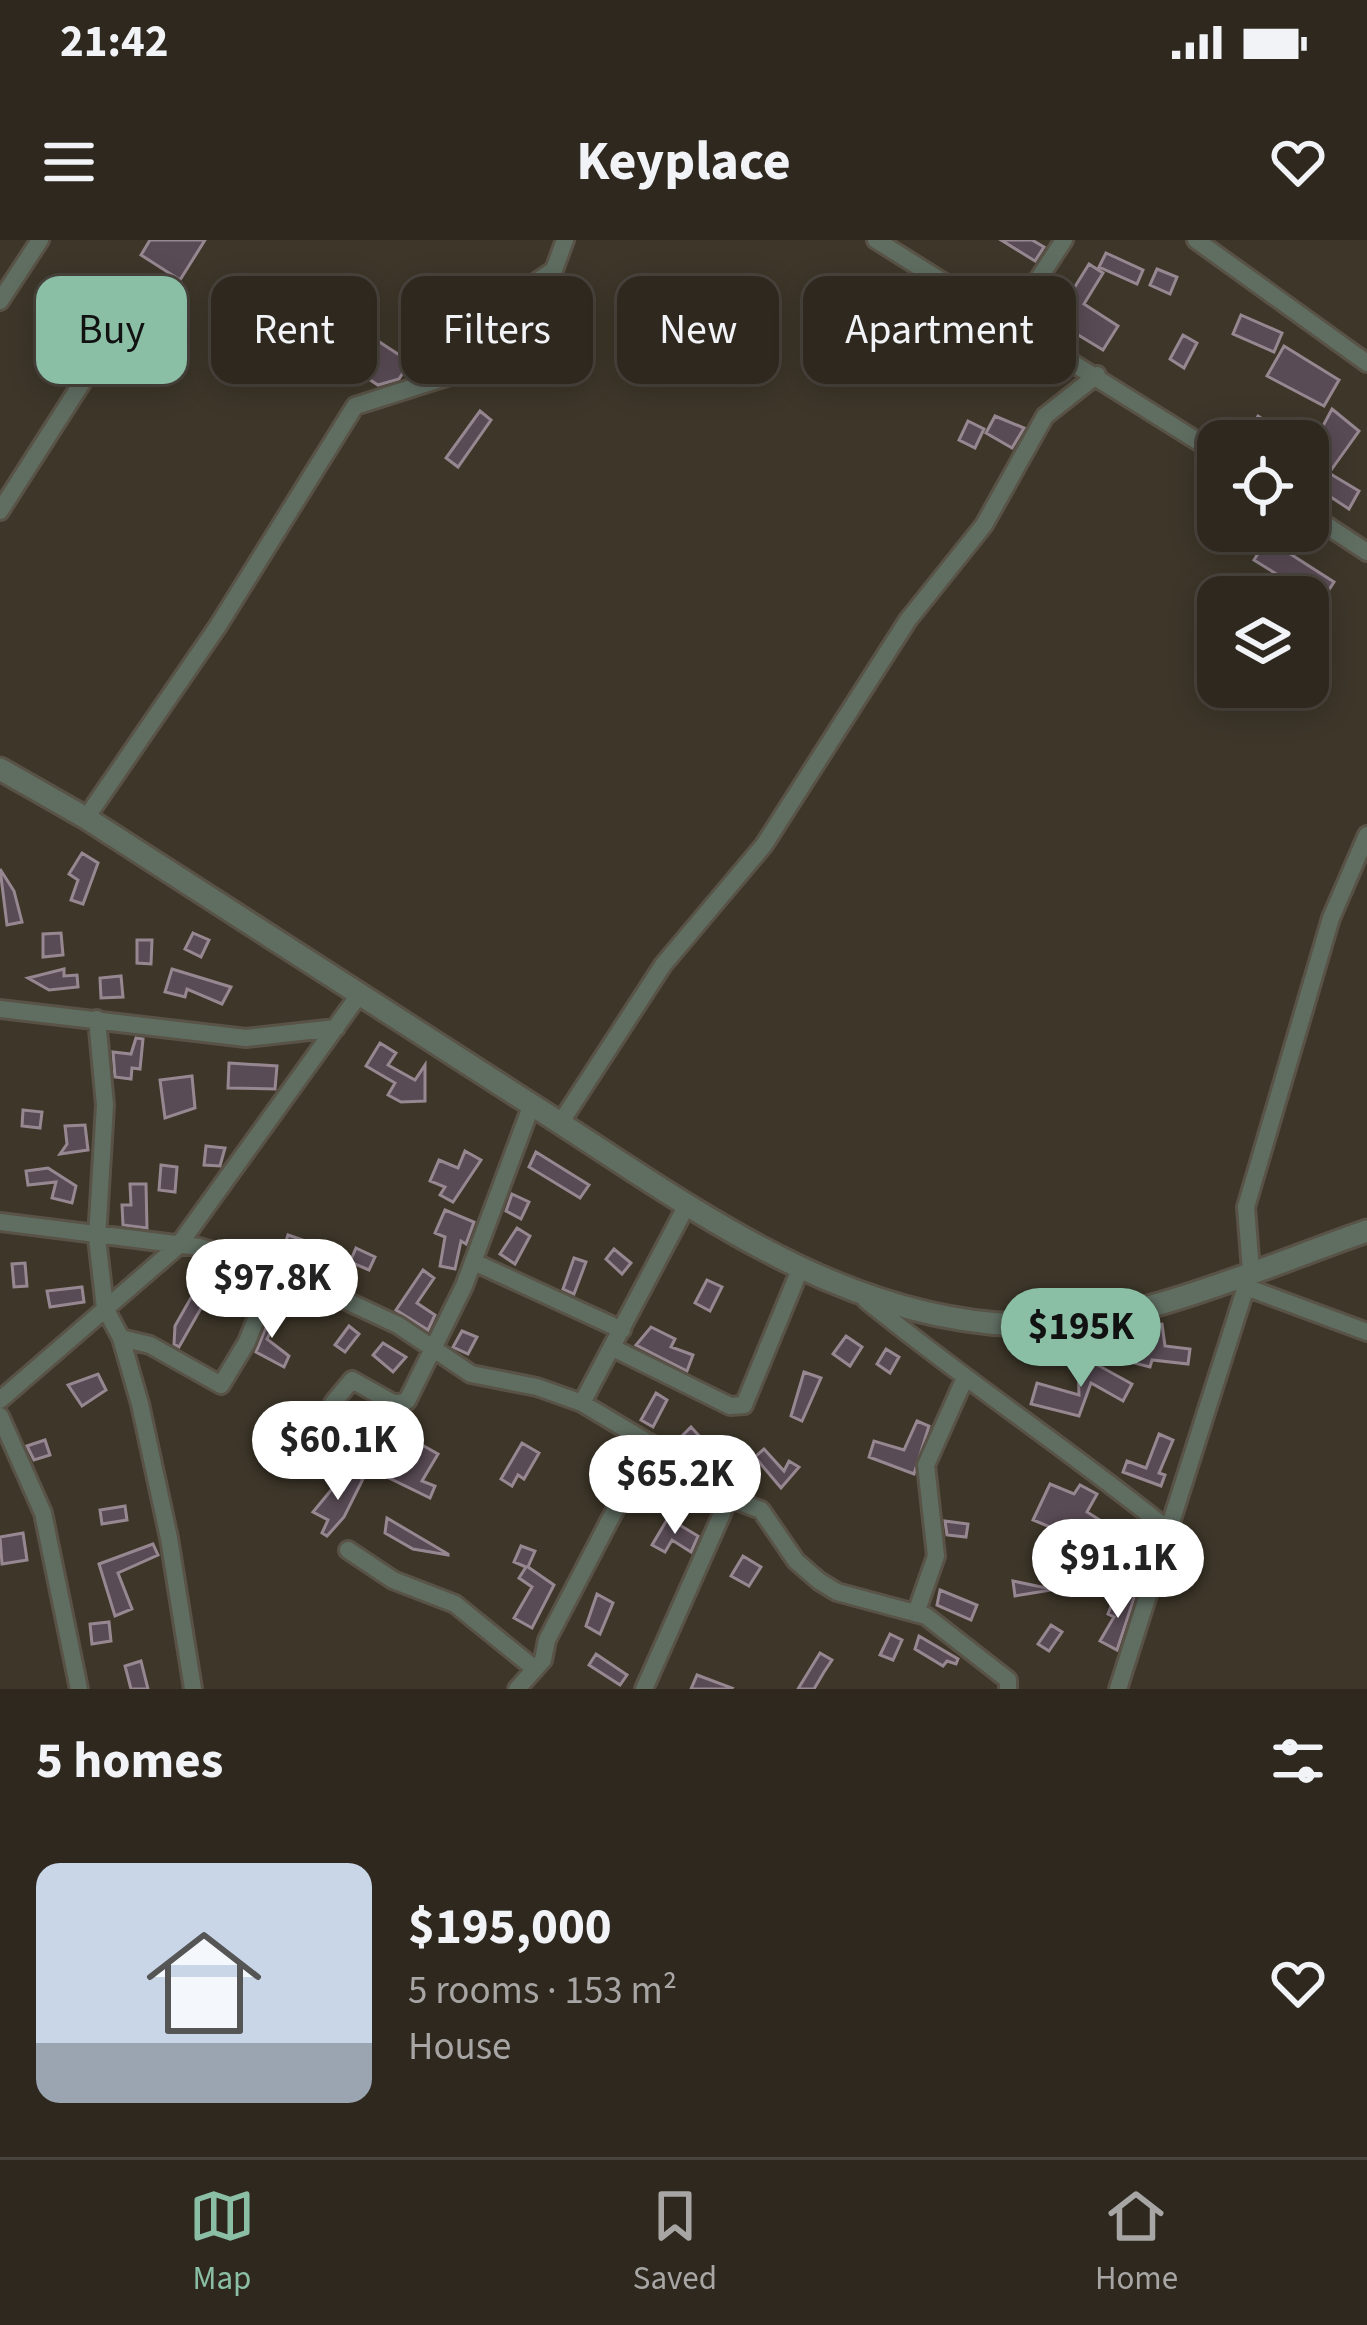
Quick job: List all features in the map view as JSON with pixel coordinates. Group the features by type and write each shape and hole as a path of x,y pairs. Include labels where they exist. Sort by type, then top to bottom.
{"street":[{"path":"0,301 40,240"},
{"path":"86,818 218,626 355,406 459,373 496,309 554,270 565,240"},
{"path":"877,240 935,276"},
{"path":"1040,276 1064,240"},
{"path":"1196,240 1367,363"},
{"path":"1076,363 1197,440"},
{"path":"561,1122 663,965 764,845 908,620 984,525 1045,416 1096,375"},
{"path":"0,511 81,384"},
{"path":"1329,527 1367,552"},
{"path":"0,769 86,818 688,1203 863,1297 949,1317 1022,1325 1144,1306 1249,1279 1367,1232"},
{"path":"1118,1689 1249,1279 1246,1208 1331,918 1367,835"},
{"path":"0,1400 178,1246 359,995"},
{"path":"0,1009 246,1038 336,1028"},
{"path":"97,1019 105,1105 98,1238 106,1308 121,1338 169,1538 193,1689"},
{"path":"333,1402 352,1379 402,1405 433,1354 474,1262 532,1104"},
{"path":"582,1403 688,1203"},
{"path":"0,1222 178,1246 276,1268 398,1325 433,1354 471,1374 537,1387 582,1403 729,1498 761,1510 796,1561 819,1581 837,1592 916,1612 1008,1680 1008,1689"},
{"path":"474,1262 622,1330"},
{"path":"613,1348 730,1406 744,1405 801,1267"},
{"path":"121,1338 150,1345 220,1385 247,1342 276,1268"},
{"path":"1249,1279 1367,1332"},
{"path":"863,1297 964,1380 1050,1435 1166,1528"},
{"path":"916,1612 936,1556 926,1465 964,1380"},
{"path":"0,1415 43,1513 80,1689"},
{"path":"517,1689 535,1670 650,1443"},
{"path":"644,1689 729,1498"},
{"path":"348,1550 393,1580 455,1604 535,1670"}],"building":[{"path":"150,240 205,240 182,276 174,276 141,255"},
{"path":"1001,240 1032,240 1044,247 1035,261"},
{"path":"1106,253 1143,270 1137,284 1099,267"},
{"path":"1089,264 1103,273 1084,304 1118,326 1103,350 1076,334 1076,285"},
{"path":"1157,269 1177,277 1170,294 1150,285"},
{"path":"1241,315 1282,333 1274,352 1233,334"},
{"path":"1183,335 1197,343 1184,368 1170,359"},
{"path":"377,343 401,356 399,379 376,384"},
{"path":"1284,346 1339,380 1324,406 1267,376"},
{"path":"1332,409 1359,431 1329,473 1329,420"},
{"path":"480,411 491,420 458,467 446,458"},
{"path":"995,416 1024,428 1012,448 986,433"},
{"path":"968,421 984,429 975,448 959,440"},
{"path":"1329,473 1359,491 1349,509 1329,496"},
{"path":"1259,552 1287,552 1325,576 1280,576 1254,560"},
{"path":"82,853 98,863 83,904 71,900 78,880 69,874"},
{"path":"0,869 14,891 22,922 7,925"},
{"path":"61,933 63,955 43,957 43,934"},
{"path":"193,933 209,940 201,957 185,949"},
{"path":"137,940 152,940 151,964 137,963"},
{"path":"64,969 64,976 77,975 78,987 49,990 28,978"},
{"path":"172,969 231,987 222,1004 187,989 185,997 165,992"},
{"path":"121,976 123,997 101,998 100,978"},
{"path":"136,1038 143,1039 140,1069 132,1068 131,1079 115,1077 113,1052 131,1054"},
{"path":"380,1043 396,1053 388,1065 415,1080 425,1065 425,1101 401,1102 388,1095 395,1083 366,1066"},
{"path":"229,1063 277,1066 275,1089 228,1088"},
{"path":"192,1076 195,1108 165,1118 160,1080"},
{"path":"23,1110 42,1112 40,1128 22,1126"},
{"path":"85,1125 88,1150 60,1154 67,1144 65,1126"},
{"path":"206,1146 225,1148 220,1166 204,1165"},
{"path":"465,1151 481,1160 453,1202 440,1195 445,1187 430,1181 439,1160 458,1168"},
{"path":"536,1152 589,1185 580,1198 529,1167"},
{"path":"161,1165 177,1167 175,1192 159,1190"},
{"path":"48,1168 76,1186 72,1203 52,1198 56,1182 28,1185 26,1171"},
{"path":"130,1184 146,1184 147,1228 123,1225 122,1205 131,1205"},
{"path":"512,1194 529,1202 521,1219 506,1211"},
{"path":"445,1210 474,1222 466,1244 461,1241 455,1269 440,1266 445,1237 435,1233"},
{"path":"517,1228 530,1236 515,1264 500,1254"},
{"path":"288,1235 314,1244 305,1268 281,1256"},
{"path":"356,1248 375,1257 369,1270 350,1262"},
{"path":"614,1249 631,1263 622,1274 606,1259"},
{"path":"574,1258 586,1262 574,1294 563,1289"},
{"path":"25,1263 27,1286 14,1287 12,1264"},
{"path":"423,1270 434,1278 417,1303 435,1315 428,1330 396,1310"},
{"path":"707,1280 722,1287 710,1311 695,1303"},
{"path":"191,1283 212,1289 179,1347 174,1344 175,1326 192,1296"},
{"path":"82,1287 84,1302 50,1307 47,1291"},
{"path":"276,1303 283,1307 267,1339 289,1356 284,1367 256,1352"},
{"path":"1162,1324 1165,1346 1190,1349 1188,1364 1152,1360 1150,1367 1126,1361 1131,1336 1152,1340 1150,1325"},
{"path":"349,1326 359,1334 345,1352 335,1345"},
{"path":"651,1327 675,1339 671,1347 693,1355 687,1371 636,1345"},
{"path":"462,1331 477,1337 468,1354 453,1347"},
{"path":"846,1336 862,1347 850,1366 833,1354"},
{"path":"383,1343 406,1357 393,1372 373,1355"},
{"path":"886,1349 899,1357 890,1373 877,1364"},
{"path":"1094,1363 1132,1384 1123,1401 1091,1383 1079,1416 1031,1404 1037,1383 1079,1395 1078,1364"},
{"path":"804,1372 821,1378 802,1421 791,1416"},
{"path":"98,1374 106,1390 82,1406 68,1385"},
{"path":"656,1393 667,1400 653,1427 641,1420"},
{"path":"917,1421 929,1426 914,1474 869,1457 874,1441 904,1450"},
{"path":"691,1427 702,1439 689,1452 676,1442"},
{"path":"401,1433 438,1454 422,1481 435,1486 430,1498 381,1474"},
{"path":"1159,1434 1173,1440 1159,1473 1165,1475 1161,1486 1123,1472 1127,1461 1146,1468"},
{"path":"45,1440 50,1455 34,1460 27,1446"},
{"path":"522,1443 539,1453 524,1479 518,1475 512,1486 501,1479"},
{"path":"764,1449 784,1471 789,1461 799,1467 781,1488 755,1457"},
{"path":"351,1474 363,1479 344,1517 327,1536 322,1533 328,1520 313,1512 337,1483 344,1489"},
{"path":"1050,1484 1074,1494 1080,1485 1097,1494 1087,1512 1130,1539 1121,1558 1137,1561 1134,1573 1095,1566 1087,1582 1075,1576 1078,1570 1062,1559 1077,1538 1033,1520"},
{"path":"676,1491 691,1503 679,1519 663,1506"},
{"path":"125,1506 127,1520 102,1524 100,1510"},
{"path":"387,1518 448,1555 413,1549 385,1533"},
{"path":"668,1518 698,1536 691,1552 672,1540 665,1552 652,1545"},
{"path":"945,1521 968,1524 966,1537 947,1535"},
{"path":"23,1533 27,1560 2,1564 0,1537"},
{"path":"153,1544 158,1555 118,1573 132,1609 115,1616 99,1564"},
{"path":"521,1546 535,1551 528,1567 554,1585 532,1628 514,1618 532,1587 519,1578 526,1567 514,1562"},
{"path":"743,1556 761,1567 749,1586 731,1576"},
{"path":"1013,1581 1051,1589 1051,1590 1015,1596"},
{"path":"1130,1589 1136,1592 1117,1650 1100,1641 1114,1617 1108,1614 1113,1601 1121,1605"},
{"path":"940,1590 977,1605 971,1620 937,1605"},
{"path":"597,1594 613,1603 600,1634 586,1626"},
{"path":"109,1622 111,1641 92,1644 90,1624"},
{"path":"1051,1625 1062,1632 1049,1651 1038,1644"},
{"path":"890,1634 902,1640 893,1660 880,1655"},
{"path":"919,1636 958,1659 956,1664 947,1661 943,1666 915,1649"},
{"path":"820,1653 832,1660 814,1689 798,1689"},
{"path":"596,1654 627,1675 620,1685 589,1665"},
{"path":"141,1661 148,1689 131,1689 125,1666"},
{"path":"697,1675 732,1688 691,1689"}]}
